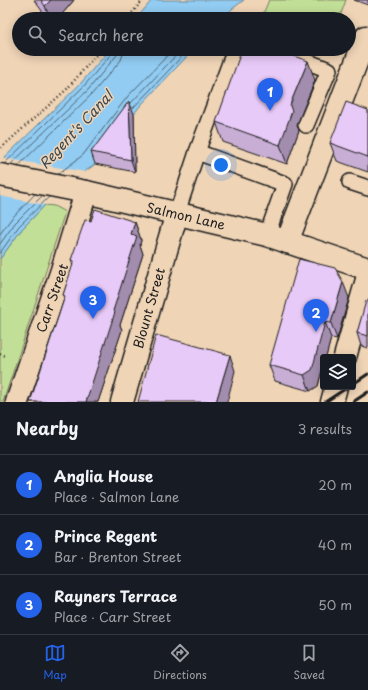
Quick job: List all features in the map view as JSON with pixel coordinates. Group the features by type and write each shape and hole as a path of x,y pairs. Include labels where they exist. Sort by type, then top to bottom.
{"street":[{"path":"288,242 366,37"},
{"name":"Salmon Lane","path":"0,174 177,213 267,235 368,269"},
{"name":"Carr Street","path":"17,402 62,270 76,190"},
{"name":"Blount Street","path":"122,402 177,213"},
{"path":"346,354 368,276"},
{"path":"332,402 335,390"}],"lane":[{"path":"177,213 197,152 232,56"},
{"path":"292,56 329,70 306,126"},
{"path":"197,152 285,184 267,235"},
{"path":"350,182 368,188"}],"path":[{"path":"133,12 143,0"},
{"path":"0,149 67,89 95,56"},
{"path":"0,359 4,355"}],"green space":[{"path":"269,0 346,0 342,12 264,12"},
{"path":"45,205 54,206 65,212 3,402 0,402 0,259 22,229"}],"water":[{"path":"152,0 244,0 229,12 142,12"},
{"name":"Regent's Canal","path":"104,56 187,56 140,106 100,159 45,205 22,229 0,259 0,162 81,83"}],"pier":[{"path":"2,158 86,172 47,205 45,205 0,196 0,160"}],"building":[{"path":"41,0 51,0 45,6"},
{"path":"240,56 294,56 308,61 291,102 290,106 292,111 280,145 216,122"},
{"path":"129,101 131,160 91,152"},
{"path":"346,102 368,110 368,157 330,143"},
{"path":"95,209 135,222 131,234 137,236 113,311 115,312 86,402 30,402 65,296 63,295 74,261 71,260 85,220 91,221"},
{"path":"299,259 335,268 343,282 331,323 325,322 312,370 304,375 269,365"},
{"path":"368,299 368,336 357,333 366,301"},
{"path":"156,335 230,355 216,402 138,402"}],"railway":[{"path":"356,382 368,374"},
{"path":"325,402 343,390"},
{"path":"353,402 368,392"}],"place":[{"name":"Anglia House","path":"270,111"},
{"name":"Rayners Terrace","path":"93,319"},
{"name":"Prince Regent","path":"316,332"}]}
